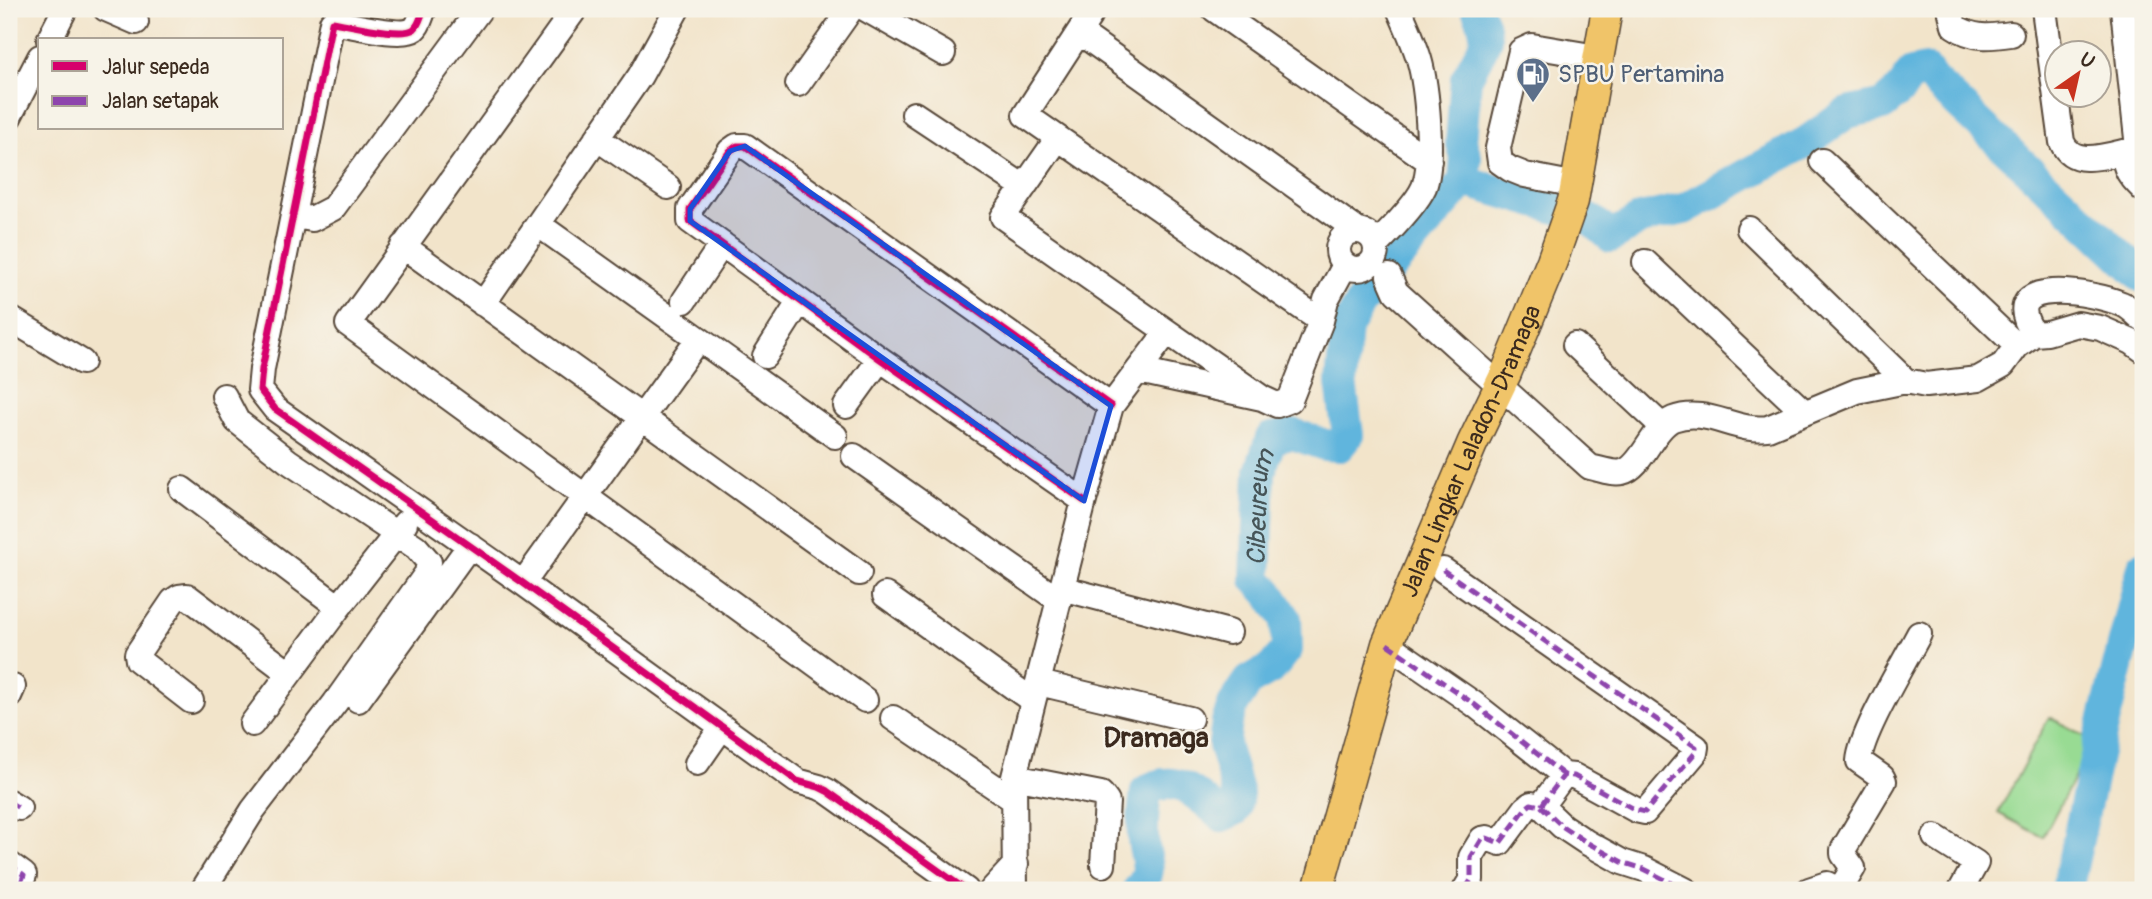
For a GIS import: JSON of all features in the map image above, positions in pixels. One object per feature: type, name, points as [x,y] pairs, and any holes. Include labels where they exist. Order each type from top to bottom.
[{"type":"main road","name":"Jalan Lingkar Laladon-Dramaga","points":[[1318,890],[1387,644],[1472,443],[1503,379],[1563,230],[1575,193],[1607,9]]},
{"type":"street","points":[[50,38],[65,9]]},
{"type":"street","points":[[106,9],[136,22]]},
{"type":"street","points":[[424,9],[416,27],[411,31],[390,31],[332,22],[260,390],[275,409],[470,545],[797,781],[827,791],[966,890]]},
{"type":"street","points":[[293,216],[312,219],[333,208],[480,9]]},
{"type":"street","points":[[575,9],[348,324],[865,700]]},
{"type":"street","points":[[483,304],[598,139],[659,46],[677,9]]},
{"type":"street","points":[[798,84],[851,9]]},
{"type":"street","points":[[866,9],[943,53]]},
{"type":"street","points":[[1094,9],[1025,115],[1321,321]]},
{"type":"street","points":[[1214,9],[1429,161]]},
{"type":"street","points":[[1950,9],[1954,26],[1964,33],[1982,38],[2011,34]]},
{"type":"street","points":[[2044,9],[2062,142],[2066,151],[2076,158],[2135,149]]},
{"type":"street","points":[[2123,9],[2135,149],[2123,163],[2130,176],[2143,189]]},
{"type":"street","points":[[1371,248],[1343,236],[1337,251],[1345,265],[1357,270],[1371,248],[1424,187],[1429,161],[1429,137],[1419,60],[1397,13]]},
{"type":"street","points":[[1079,32],[1371,248],[1590,467],[1619,473],[1632,467],[1662,426],[1681,417],[1695,415],[1758,429],[1768,428],[1857,391],[1906,382],[1926,384],[1978,379],[2003,365],[2026,340],[2062,327],[2078,324],[2100,328],[2132,342],[2143,350]]},
{"type":"street","points":[[1575,193],[1510,169],[1500,162],[1498,148],[1521,51],[1532,46],[1597,57]]},
{"type":"street","points":[[9,117],[38,61]]},
{"type":"street","points":[[914,114],[1024,187]]},
{"type":"street","points":[[1058,138],[1003,217],[1262,398],[1277,405],[1290,400],[1321,321],[1326,300],[1345,265]]},
{"type":"street","points":[[598,139],[668,187]]},
{"type":"street","points":[[1084,501],[880,359],[690,221],[690,209],[730,151],[737,146],[745,146],[1111,406]]},
{"type":"street","points":[[1822,162],[2026,340]]},
{"type":"street","points":[[539,225],[835,436]]},
{"type":"street","points":[[1749,229],[1906,382]]},
{"type":"street","points":[[684,301],[722,244]]},
{"type":"street","points":[[403,246],[859,573]]},
{"type":"street","points":[[1645,262],[1804,412]]},
{"type":"street","points":[[2026,340],[2025,305],[2035,294],[2050,290],[2098,295],[2125,305],[2143,320]]},
{"type":"street","points":[[2062,327],[2070,318],[2070,305],[2065,293]]},
{"type":"street","points":[[765,356],[800,301]]},
{"type":"street","points":[[9,318],[82,362]]},
{"type":"street","points":[[1016,890],[1014,788],[1059,593],[1111,406],[1167,332]]},
{"type":"street","points":[[523,583],[698,339]]},
{"type":"street","points":[[1575,345],[1662,426]]},
{"type":"street","points":[[846,406],[880,359]]},
{"type":"street","points":[[1139,371],[1262,398]]},
{"type":"street","points":[[203,890],[253,810],[335,703],[427,573],[429,562],[425,555],[288,461],[237,421],[224,396]]},
{"type":"street","points":[[854,456],[1059,593],[1229,632]]},
{"type":"street","points":[[182,489],[339,607]]},
{"type":"street","points":[[252,724],[416,508]]},
{"type":"street","points":[[358,700],[470,545]]},
{"type":"street","points":[[1387,644],[1474,704],[1564,775],[1574,776],[1636,810],[1644,812],[1695,753],[1696,747],[1443,570]]},
{"type":"street","points":[[885,595],[1036,692],[1190,719]]},
{"type":"street","points":[[191,701],[138,660],[137,654],[173,601],[179,597],[187,596],[289,673]]},
{"type":"street","points":[[1809,890],[1827,884],[1839,890],[1853,868],[1843,850],[1884,781],[1859,761],[1861,750],[1868,731],[1919,634]]},
{"type":"street","points":[[893,718],[1014,788],[1101,794],[1107,802],[1103,865]]},
{"type":"street","points":[[696,764],[722,727]]},
{"type":"street","points":[[1541,806],[1564,775]]},
{"type":"street","points":[[1465,890],[1471,880],[1471,857],[1482,839],[1487,838],[1500,844],[1528,806],[1541,806],[1562,826],[1587,842],[1622,862],[1644,869],[1685,890]]},
{"type":"street","points":[[1935,837],[1976,863],[1961,890]]},
{"type":"street","points":[[9,864],[24,875],[18,890]]},
{"type":"street","points":[[992,890],[1016,864]]},
{"type":"highlighted area","points":[[745,146],[1111,406],[1084,501],[690,221],[690,209],[730,151]]},
{"type":"green space","points":[[2049,717],[2094,741],[2043,837],[1998,813]]},
{"type":"waterway","name":"Cibeureum","points":[[1138,890],[1148,870],[1143,831],[1146,791],[1157,786],[1178,785],[1196,794],[1222,816],[1235,810],[1238,794],[1224,745],[1227,722],[1234,703],[1249,681],[1272,668],[1287,649],[1286,619],[1256,579],[1260,472],[1271,438],[1293,434],[1325,445],[1339,446],[1348,435],[1341,383],[1346,328],[1361,302],[1464,181],[1466,157],[1461,142],[1466,79],[1486,38],[1477,9]]},
{"type":"waterway","points":[[1464,181],[1580,215],[1593,221],[1611,237],[1640,219],[1684,209],[1806,142],[1847,113],[1883,105],[1902,88],[1912,73],[1926,70],[1933,80],[2143,277]]},
{"type":"waterway","points":[[2067,890],[2100,738],[2143,567]]},
{"type":"marked path","points":[[1443,570],[1696,747],[1695,753],[1645,812],[1636,810],[1574,776],[1564,775],[1541,806],[1531,804],[1526,808],[1500,843],[1482,839],[1471,857],[1471,880],[1465,890]]},
{"type":"marked path","points":[[1387,644],[1474,704],[1564,775]]},
{"type":"marked path","points":[[9,696],[13,687]]},
{"type":"marked path","points":[[9,802],[19,808]]},
{"type":"marked path","points":[[1541,806],[1562,826],[1586,842],[1622,862],[1644,869],[1685,890]]},
{"type":"marked path","points":[[9,864],[24,875],[18,890]]},
{"type":"cycle path","points":[[424,9],[416,27],[408,31],[387,31],[332,22],[260,390],[275,409],[523,583],[797,781],[827,791],[966,890]]},
{"type":"cycle path","points":[[1084,501],[880,359],[690,221],[690,209],[730,151],[737,146],[745,146],[1111,406]]},
{"type":"place","name":"SPBU Pertamina","points":[[1533,104]]},
{"type":"district","name":"Dramaga","points":[[1156,738]]}]
